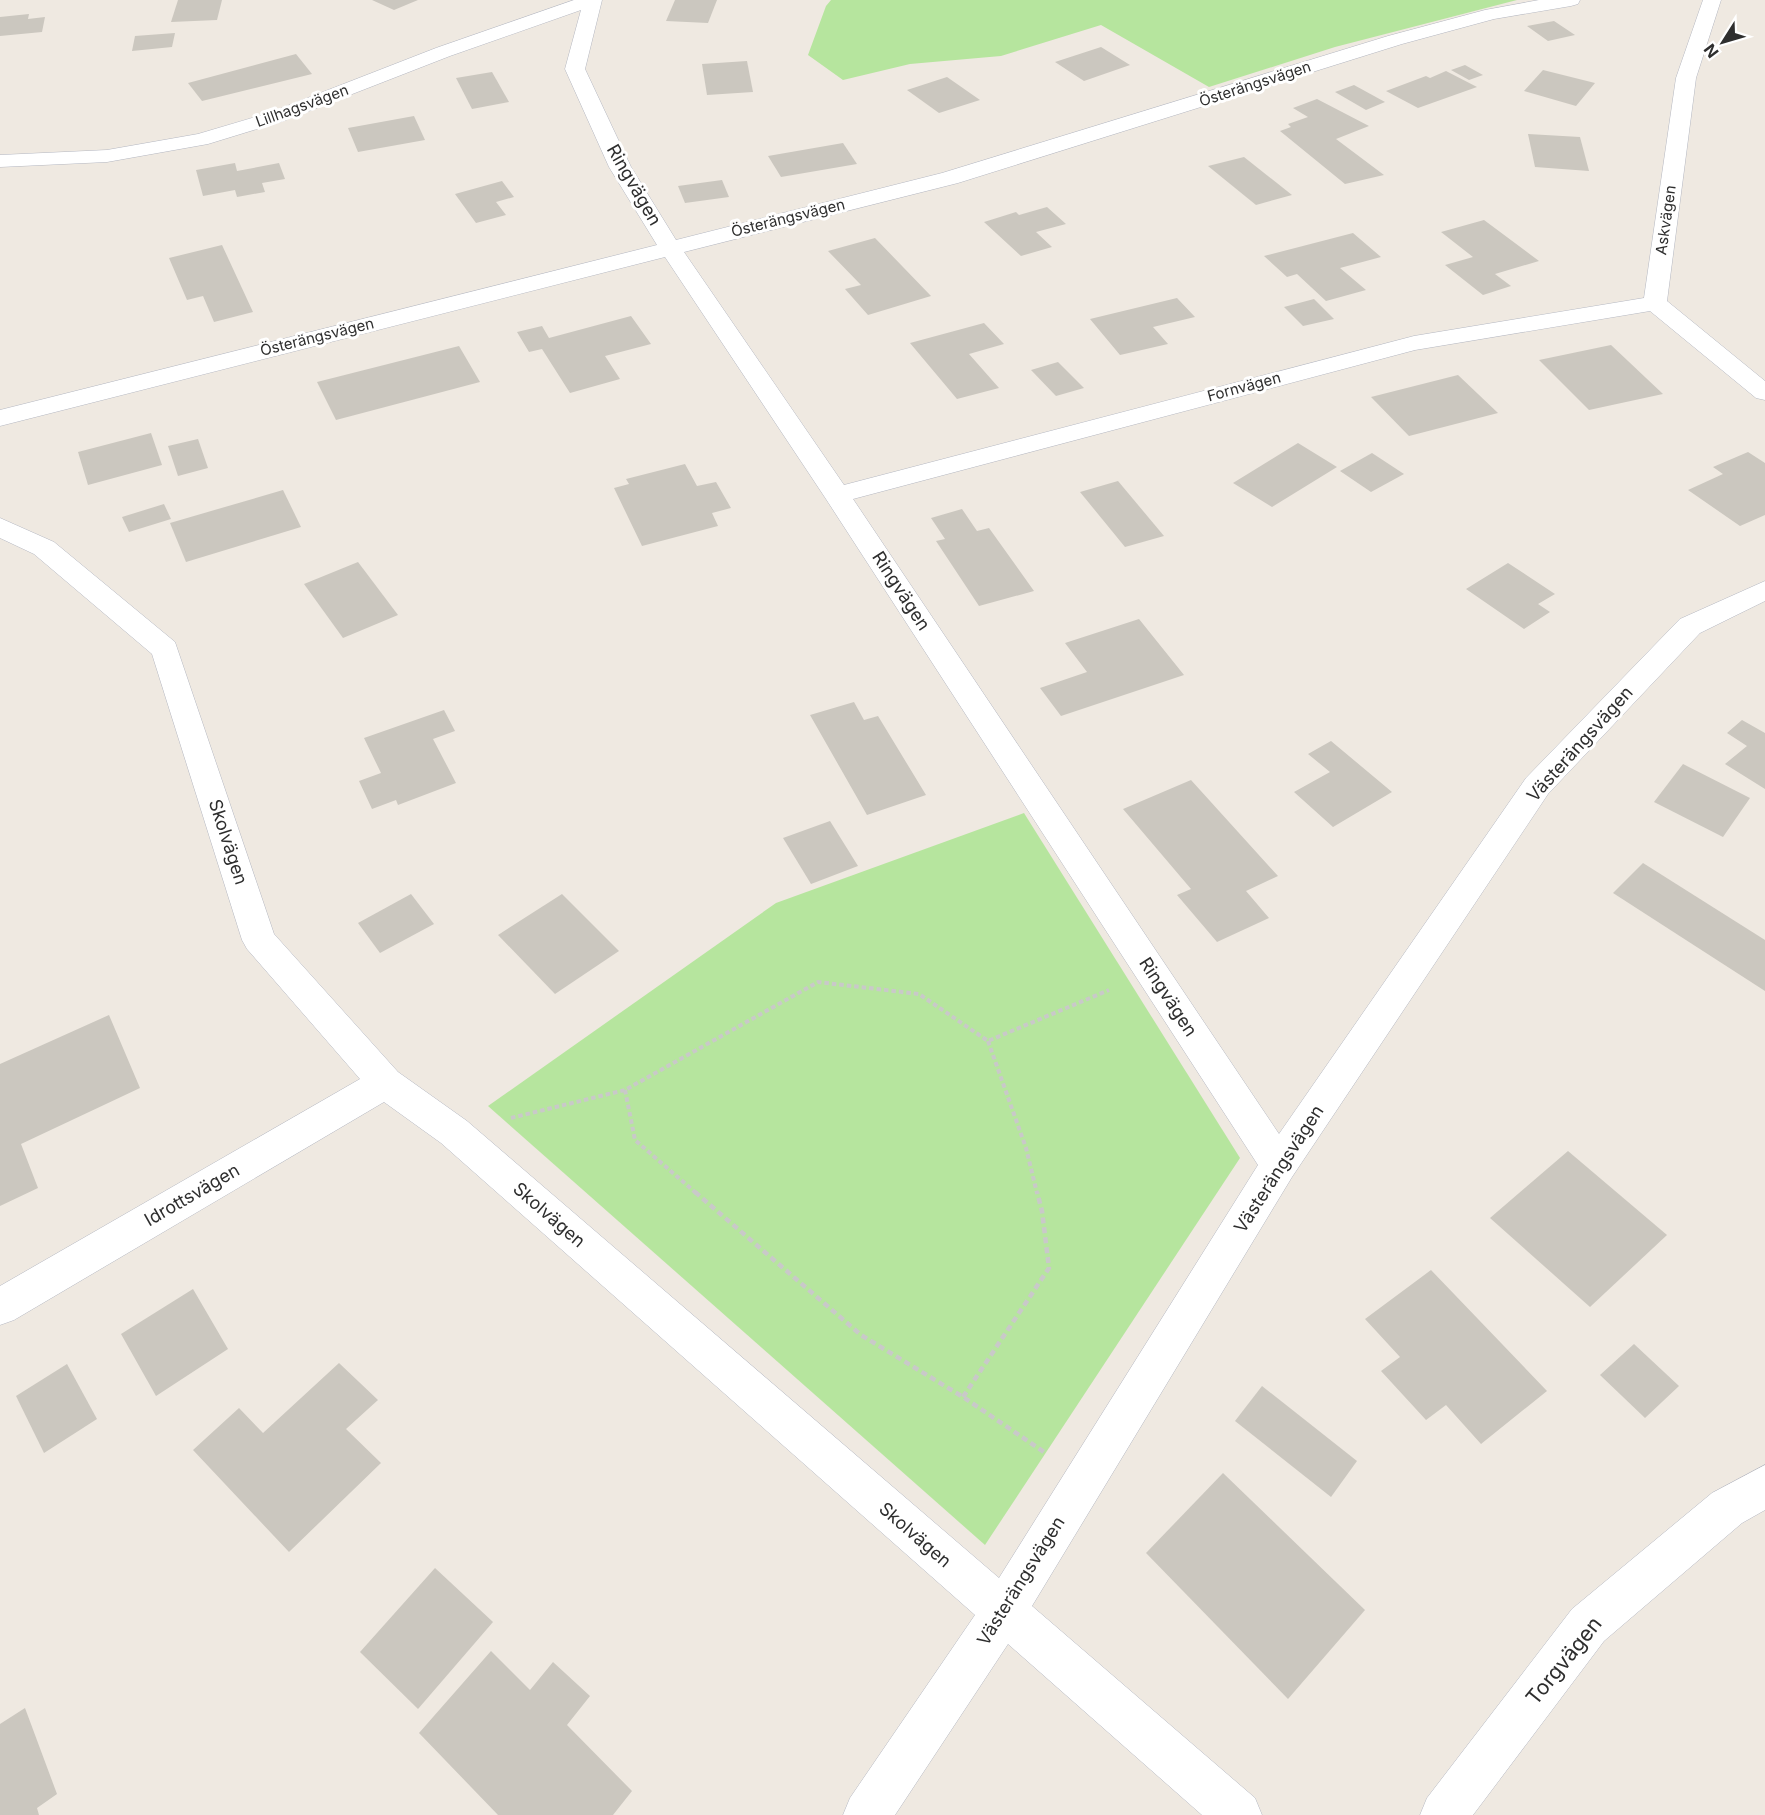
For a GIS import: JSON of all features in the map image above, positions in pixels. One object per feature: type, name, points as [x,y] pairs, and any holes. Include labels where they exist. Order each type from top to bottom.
[{"type":"street","name":"Lillhagsvägen","points":[[0,161],[107,156],[201,140],[276,117],[443,52],[592,0]]},
{"type":"street","name":"Ringvägen","points":[[592,0],[575,69],[620,167],[670,248],[837,495],[1279,1165]]},
{"type":"street","name":"Österängsvägen","points":[[0,418],[950,178],[1395,40],[1492,14],[1571,0]]},
{"type":"street","name":"Askvägen","points":[[1655,303],[1686,78],[1712,0]]},
{"type":"street","points":[[1655,303],[1765,393]]},
{"type":"street","name":"Fornvägen","points":[[837,495],[1414,343],[1655,303]]},
{"type":"street","name":"Skolvägen","points":[[0,526],[44,548],[165,649],[260,940],[385,1083],[454,1132],[1238,1815]]},
{"type":"street","name":"Västerängsvägen","points":[[867,1815],[1003,1612],[1279,1165],[1537,786],[1690,626],[1765,590]]},
{"type":"street","name":"Idrottsvägen","points":[[0,1307],[385,1083]]},
{"type":"street","name":"Torgvägen","points":[[1444,1815],[1588,1625],[1727,1508],[1765,1486]]},
{"type":"path","points":[[988,1041],[1151,972]]},
{"type":"path","points":[[454,1132],[625,1090],[818,982],[919,994],[988,1041],[1026,1148],[1042,1211],[1049,1268],[963,1397]]},
{"type":"path","points":[[625,1090],[635,1140],[861,1335],[963,1397],[1085,1480]]},
{"type":"green space","points":[[831,0],[1517,0],[1335,47],[1209,87],[1101,25],[1001,56],[910,64],[843,80],[808,55],[826,6]]},
{"type":"green space","points":[[1024,813],[1240,1158],[985,1545],[488,1106],[776,903]]},
{"type":"building","points":[[178,0],[222,0],[217,20],[171,22]]},
{"type":"building","points":[[372,0],[418,0],[394,10]]},
{"type":"building","points":[[675,0],[717,0],[708,23],[666,21]]},
{"type":"building","points":[[29,14],[28,19],[45,17],[42,32],[0,36],[0,17]]},
{"type":"building","points":[[1554,21],[1575,35],[1548,41],[1527,26]]},
{"type":"building","points":[[175,33],[172,47],[132,51],[135,36]]},
{"type":"building","points":[[1101,47],[1130,65],[1084,81],[1055,62]]},
{"type":"building","points":[[296,54],[312,74],[202,101],[188,83]]},
{"type":"building","points":[[747,61],[753,92],[707,95],[702,64]]},
{"type":"building","points":[[1465,65],[1483,75],[1469,80],[1451,70]]},
{"type":"building","points":[[1543,70],[1595,83],[1576,106],[1524,91]]},
{"type":"building","points":[[1446,71],[1477,87],[1418,108],[1386,91],[1426,76],[1430,78]]},
{"type":"building","points":[[492,72],[509,102],[472,109],[456,78]]},
{"type":"building","points":[[947,77],[980,100],[939,113],[907,90]]},
{"type":"building","points":[[1354,85],[1385,102],[1366,110],[1335,92]]},
{"type":"building","points":[[1317,99],[1369,126],[1336,139],[1384,175],[1345,184],[1280,131],[1291,127],[1288,124],[1308,117],[1293,108]]},
{"type":"building","points":[[414,116],[425,140],[358,152],[348,128]]},
{"type":"building","points":[[1528,134],[1580,137],[1589,171],[1535,167]]},
{"type":"building","points":[[843,143],[857,164],[781,177],[768,156]]},
{"type":"building","points":[[1244,157],[1292,195],[1256,205],[1208,166]]},
{"type":"building","points":[[235,163],[237,171],[279,163],[285,179],[262,183],[265,192],[237,197],[235,190],[203,196],[196,170]]},
{"type":"building","points":[[722,180],[729,197],[685,203],[678,186]]},
{"type":"building","points":[[502,181],[514,197],[496,202],[506,215],[476,223],[455,194]]},
{"type":"building","points":[[1047,207],[1066,224],[1036,232],[1052,247],[1021,256],[984,222],[1016,212],[1019,215]]},
{"type":"building","points":[[1484,220],[1539,261],[1495,274],[1511,286],[1483,295],[1445,265],[1473,257],[1441,232]]},
{"type":"building","points":[[1353,233],[1381,257],[1340,268],[1366,290],[1326,301],[1297,274],[1287,277],[1264,256]]},
{"type":"building","points":[[875,238],[931,296],[868,315],[845,289],[861,285],[828,251]]},
{"type":"building","points":[[222,245],[253,312],[214,322],[203,296],[187,300],[169,258]]},
{"type":"building","points":[[1177,298],[1195,317],[1153,327],[1168,344],[1120,355],[1090,319]]},
{"type":"building","points":[[1314,299],[1334,319],[1303,326],[1284,307]]},
{"type":"building","points":[[631,316],[651,344],[605,356],[620,379],[570,393],[542,349],[529,352],[517,332],[542,326],[549,338]]},
{"type":"building","points":[[984,323],[1004,344],[969,354],[999,388],[957,399],[910,343]]},
{"type":"building","points":[[1611,345],[1663,394],[1589,410],[1539,360]]},
{"type":"building","points":[[459,346],[480,382],[336,420],[317,382]]},
{"type":"building","points":[[1058,362],[1084,388],[1056,396],[1031,370]]},
{"type":"building","points":[[1458,375],[1498,413],[1409,436],[1371,397]]},
{"type":"building","points":[[151,433],[162,465],[88,485],[78,452]]},
{"type":"building","points":[[198,439],[208,468],[178,476],[168,446]]},
{"type":"building","points":[[1298,443],[1337,467],[1272,507],[1233,483]]},
{"type":"building","points":[[1748,452],[1765,463],[1765,515],[1740,526],[1688,490],[1723,474],[1713,467]]},
{"type":"building","points":[[1372,453],[1404,474],[1371,492],[1340,471]]},
{"type":"building","points":[[685,464],[697,486],[716,482],[731,508],[712,513],[718,526],[642,546],[614,488],[629,484],[626,479]]},
{"type":"building","points":[[1118,481],[1164,536],[1125,547],[1080,492]]},
{"type":"building","points":[[283,490],[301,527],[186,562],[170,523]]},
{"type":"building","points":[[164,504],[171,519],[129,532],[122,517]]},
{"type":"building","points":[[962,509],[977,531],[989,528],[1034,591],[979,606],[936,541],[945,539],[931,518]]},
{"type":"building","points":[[358,562],[398,615],[343,638],[304,584]]},
{"type":"building","points":[[1508,563],[1555,594],[1538,604],[1550,612],[1524,629],[1466,589]]},
{"type":"building","points":[[1139,619],[1184,675],[1061,716],[1040,688],[1087,672],[1065,643]]},
{"type":"building","points":[[854,702],[864,720],[878,716],[926,795],[867,815],[810,715]]},
{"type":"building","points":[[444,710],[455,731],[433,739],[456,783],[398,805],[396,800],[372,809],[359,781],[381,773],[364,738]]},
{"type":"building","points":[[1742,720],[1765,733],[1765,789],[1725,764],[1747,746],[1727,733]]},
{"type":"building","points":[[1331,741],[1392,792],[1333,827],[1294,792],[1330,772],[1308,754]]},
{"type":"building","points":[[1683,764],[1750,798],[1723,837],[1654,802]]},
{"type":"building","points":[[1191,780],[1278,876],[1246,891],[1269,918],[1217,942],[1177,895],[1191,889],[1123,809]]},
{"type":"building","points":[[830,821],[858,866],[811,884],[783,838]]},
{"type":"building","points":[[1643,863],[1765,940],[1765,991],[1613,893]]},
{"type":"building","points":[[411,894],[434,924],[380,953],[358,923]]},
{"type":"building","points":[[562,894],[619,951],[555,994],[498,935]]},
{"type":"building","points":[[109,1015],[140,1088],[21,1144],[38,1188],[0,1206],[0,1064]]},
{"type":"building","points":[[1568,1151],[1667,1235],[1590,1307],[1490,1218]]},
{"type":"building","points":[[1431,1270],[1547,1391],[1481,1444],[1446,1405],[1426,1420],[1381,1371],[1400,1357],[1365,1319]]},
{"type":"building","points":[[193,1289],[228,1349],[156,1396],[121,1334]]},
{"type":"building","points":[[1634,1344],[1679,1386],[1645,1418],[1600,1375]]},
{"type":"building","points":[[339,1363],[378,1400],[346,1429],[381,1463],[289,1552],[193,1450],[239,1408],[263,1433]]},
{"type":"building","points":[[67,1364],[97,1419],[44,1453],[16,1396]]},
{"type":"building","points":[[1262,1386],[1357,1461],[1331,1497],[1235,1421]]},
{"type":"building","points":[[1223,1473],[1365,1610],[1288,1699],[1146,1553]]},
{"type":"building","points":[[435,1568],[493,1622],[418,1709],[360,1652]]},
{"type":"building","points":[[491,1651],[530,1690],[553,1662],[590,1696],[567,1725],[632,1791],[613,1815],[498,1815],[419,1733]]},
{"type":"building","points":[[25,1708],[57,1794],[37,1808],[39,1815],[0,1815],[0,1724]]}]
